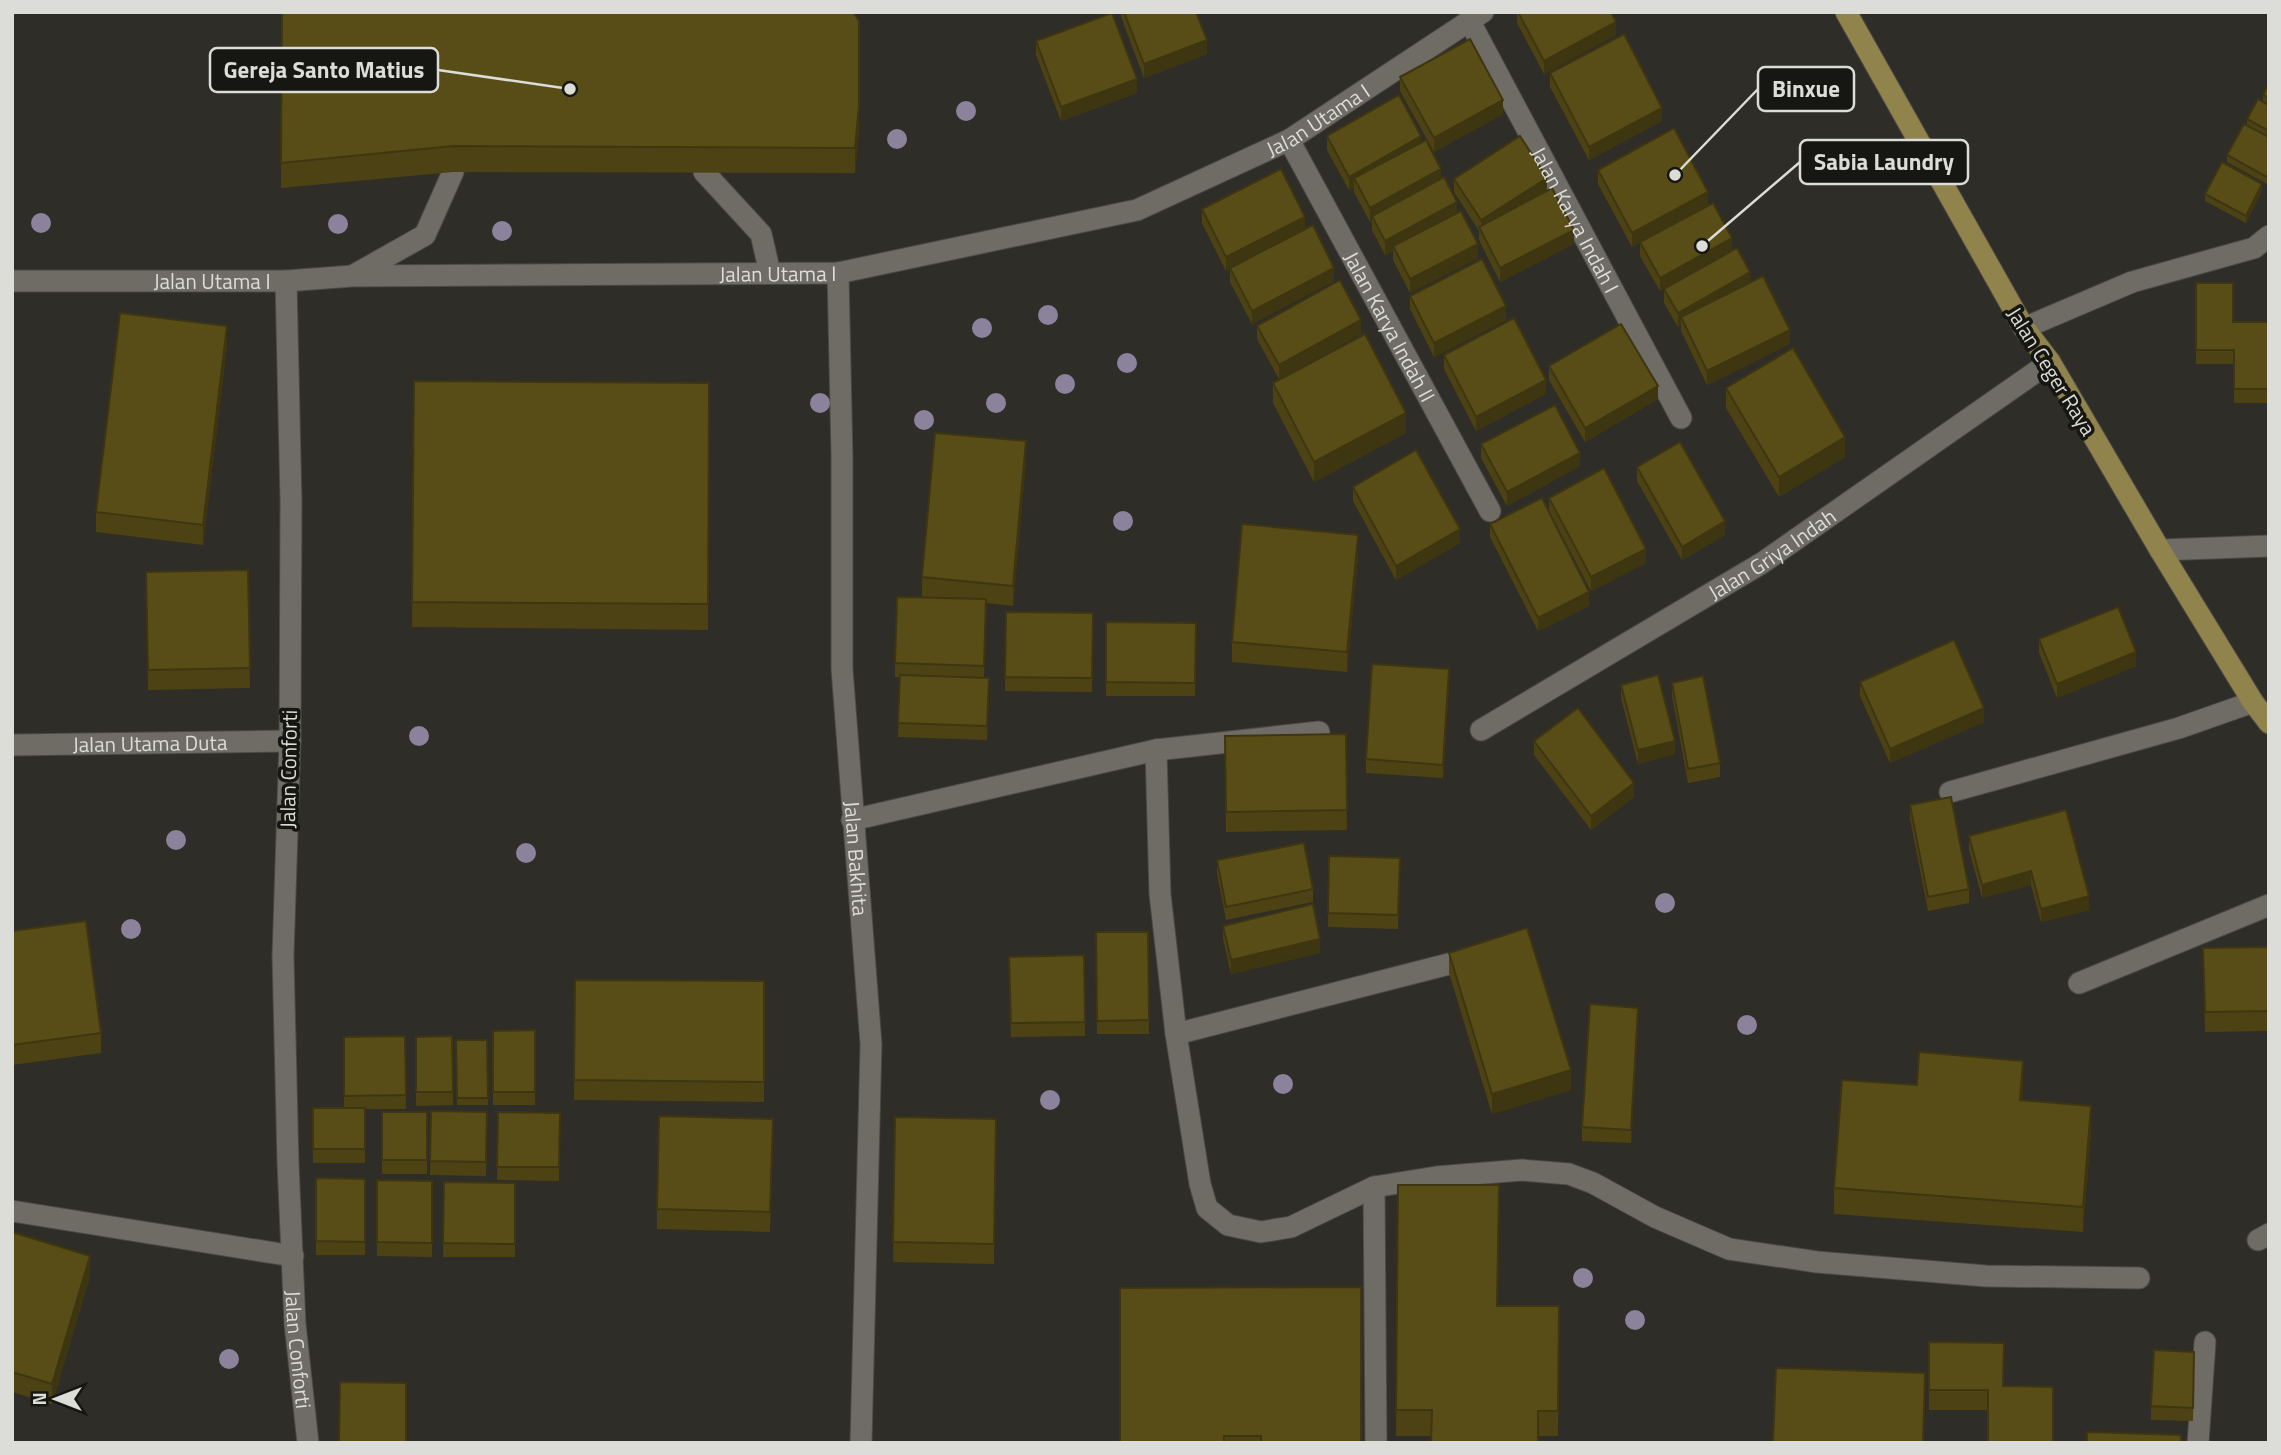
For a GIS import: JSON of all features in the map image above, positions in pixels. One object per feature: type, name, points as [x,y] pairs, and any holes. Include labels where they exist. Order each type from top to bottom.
[{"type":"main road","name":"Jalan Ceger Raya","points":[[1846,12],[2024,328],[2050,362],[2160,550],[2253,702],[2269,723]]},
{"type":"street","name":"Jalan Utama I","points":[[12,281],[286,281],[352,276],[838,273],[1137,209],[1289,140],[1476,17]]},
{"type":"street","name":"Jalan Karya Indah I","points":[[1476,17],[1681,418]]},
{"type":"street","name":"Jalan Karya Indah II","points":[[1289,140],[1490,511]]},
{"type":"street","points":[[352,276],[425,235],[453,172]]},
{"type":"street","points":[[704,172],[761,234],[770,273]]},
{"type":"street","points":[[2024,328],[2132,282],[2255,248],[2269,236]]},
{"type":"street","name":"Jalan Bakhita","points":[[838,273],[842,457],[842,669],[871,1044],[861,1443]]},
{"type":"street","name":"Jalan Conforti","points":[[286,281],[291,501],[290,741],[284,956],[288,1163],[295,1324],[307,1443]]},
{"type":"street","name":"Jalan Griya Indah","points":[[1482,730],[1762,563],[2050,362]]},
{"type":"street","points":[[2160,550],[2269,546]]},
{"type":"street","points":[[1950,792],[2179,728],[2253,702]]},
{"type":"street","points":[[852,820],[1156,750],[1319,733]]},
{"type":"street","name":"Jalan Utama Duta","points":[[12,745],[290,741]]},
{"type":"street","points":[[1156,750],[1160,894],[1176,1034],[1200,1184],[1207,1208],[1228,1225],[1261,1231],[1291,1227],[1374,1187],[1436,1177],[1522,1170],[1569,1174],[1593,1183],[1656,1217],[1729,1249],[1817,1262],[1986,1276],[2139,1278]]},
{"type":"street","points":[[2079,983],[2269,905]]},
{"type":"street","points":[[1176,1034],[1490,954]]},
{"type":"street","points":[[1374,1187],[1376,1443]]},
{"type":"street","points":[[12,1211],[293,1256]]},
{"type":"street","points":[[2198,1443],[2205,1342]]},
{"type":"building","points":[[282,12],[853,12],[859,21],[859,105],[855,148],[453,146],[281,163]]},
{"type":"building","points":[[1124,12],[1196,12],[1207,40],[1144,64]]},
{"type":"building","points":[[1518,12],[1611,12],[1616,22],[1544,61]]},
{"type":"building","points":[[1112,13],[1137,79],[1061,107],[1036,41]]},
{"type":"building","points":[[1624,34],[1662,108],[1589,147],[1550,73]]},
{"type":"building","points":[[1470,39],[1503,100],[1434,138],[1400,77]]},
{"type":"building","points":[[2269,83],[2269,98],[2263,95]]},
{"type":"building","points":[[1399,95],[1421,136],[1349,177],[1327,136]]},
{"type":"building","points":[[2258,99],[2269,105],[2269,131],[2247,119]]},
{"type":"building","points":[[2244,124],[2269,137],[2267,177],[2227,155]]},
{"type":"building","points":[[1674,128],[1708,192],[1632,233],[1598,170]]},
{"type":"building","points":[[1520,136],[1547,178],[1481,220],[1454,179]]},
{"type":"building","points":[[1426,140],[1441,169],[1370,208],[1354,178]]},
{"type":"building","points":[[2222,162],[2262,184],[2246,216],[2205,194]]},
{"type":"building","points":[[1281,169],[1305,217],[1226,257],[1202,209]]},
{"type":"building","points":[[1444,177],[1457,202],[1385,241],[1372,216]]},
{"type":"building","points":[[1552,188],[1574,230],[1500,268],[1479,227]]},
{"type":"building","points":[[1713,203],[1732,238],[1660,278],[1640,242]]},
{"type":"building","points":[[1461,211],[1478,244],[1410,279],[1393,246]]},
{"type":"building","points":[[1313,225],[1334,268],[1252,311],[1230,268]]},
{"type":"building","points":[[1737,248],[1750,272],[1678,313],[1664,289]]},
{"type":"building","points":[[1482,259],[1506,306],[1434,343],[1410,296]]},
{"type":"building","points":[[1763,276],[1790,330],[1707,371],[1681,317]]},
{"type":"building","points":[[1340,280],[1361,320],[1279,365],[1257,326]]},
{"type":"building","points":[[2196,283],[2233,283],[2233,322],[2269,322],[2269,389],[2234,389],[2234,350],[2196,350]]},
{"type":"building","points":[[120,313],[227,326],[203,525],[96,512]]},
{"type":"building","points":[[1514,318],[1546,380],[1476,417],[1444,355]]},
{"type":"building","points":[[1621,324],[1658,386],[1585,428],[1549,366]]},
{"type":"building","points":[[1365,334],[1406,413],[1314,462],[1273,383]]},
{"type":"building","points":[[1793,348],[1845,437],[1779,477],[1726,388]]},
{"type":"building","points":[[414,381],[709,383],[708,604],[412,602]]},
{"type":"building","points":[[1555,405],[1580,453],[1507,492],[1481,444]]},
{"type":"building","points":[[935,433],[1026,441],[1013,586],[922,577]]},
{"type":"building","points":[[1680,442],[1725,521],[1682,547],[1637,467]]},
{"type":"building","points":[[1416,450],[1460,529],[1396,566],[1353,487]]},
{"type":"building","points":[[1604,468],[1646,549],[1591,577],[1549,498]]},
{"type":"building","points":[[1542,498],[1589,592],[1538,618],[1490,524]]},
{"type":"building","points":[[1242,524],[1358,535],[1347,652],[1232,642]]},
{"type":"building","points":[[248,570],[250,668],[148,670],[146,572]]},
{"type":"building","points":[[897,597],[986,599],[984,666],[895,663]]},
{"type":"building","points":[[2118,607],[2136,652],[2057,684],[2039,639]]},
{"type":"building","points":[[1006,612],[1093,613],[1092,678],[1005,677]]},
{"type":"building","points":[[1106,622],[1196,623],[1195,683],[1106,682]]},
{"type":"building","points":[[1954,640],[1984,708],[1890,749],[1860,682]]},
{"type":"building","points":[[1372,664],[1449,669],[1443,765],[1366,759]]},
{"type":"building","points":[[900,675],[989,678],[987,726],[898,723]]},
{"type":"building","points":[[1658,675],[1675,741],[1638,750],[1621,685]]},
{"type":"building","points":[[1703,676],[1720,763],[1688,769],[1672,683]]},
{"type":"building","points":[[1578,708],[1634,783],[1591,816],[1534,741]]},
{"type":"building","points":[[1346,734],[1347,810],[1226,812],[1225,736]]},
{"type":"building","points":[[1951,797],[1969,889],[1928,897],[1910,805]]},
{"type":"building","points":[[2066,810],[2089,896],[2041,909],[2031,871],[1982,885],[1969,836]]},
{"type":"building","points":[[1304,843],[1313,889],[1226,907],[1217,860]]},
{"type":"building","points":[[1329,856],[1400,858],[1398,915],[1328,913]]},
{"type":"building","points":[[1313,904],[1320,939],[1231,960],[1223,926]]},
{"type":"building","points":[[86,921],[101,1033],[12,1045],[12,931]]},
{"type":"building","points":[[1527,928],[1571,1070],[1492,1094],[1449,953]]},
{"type":"building","points":[[1096,932],[1148,932],[1149,1020],[1097,1021]]},
{"type":"building","points":[[2269,947],[2269,1011],[2205,1012],[2203,948]]},
{"type":"building","points":[[1084,955],[1085,1022],[1011,1023],[1009,957]]},
{"type":"building","points":[[575,980],[764,981],[764,1082],[574,1080]]},
{"type":"building","points":[[1590,1004],[1638,1008],[1631,1130],[1582,1127]]},
{"type":"building","points":[[535,1030],[535,1092],[493,1092],[493,1031]]},
{"type":"building","points":[[405,1036],[406,1095],[344,1096],[344,1037]]},
{"type":"building","points":[[452,1036],[453,1092],[416,1092],[416,1037]]},
{"type":"building","points":[[456,1040],[487,1040],[488,1098],[457,1098]]},
{"type":"building","points":[[1919,1052],[2023,1061],[2020,1100],[2091,1106],[2083,1207],[1834,1188],[1842,1080],[1917,1085]]},
{"type":"building","points":[[313,1108],[365,1108],[365,1149],[313,1149]]},
{"type":"building","points":[[431,1111],[487,1112],[486,1162],[430,1161]]},
{"type":"building","points":[[382,1112],[427,1112],[427,1160],[382,1160]]},
{"type":"building","points":[[498,1112],[560,1113],[559,1167],[497,1167]]},
{"type":"building","points":[[659,1116],[773,1119],[770,1212],[657,1209]]},
{"type":"building","points":[[895,1117],[996,1119],[994,1244],[893,1242]]},
{"type":"building","points":[[316,1178],[365,1179],[365,1242],[316,1241]]},
{"type":"building","points":[[377,1180],[432,1181],[432,1243],[377,1242]]},
{"type":"building","points":[[444,1182],[515,1183],[515,1244],[443,1243]]},
{"type":"building","points":[[1398,1185],[1499,1185],[1497,1306],[1559,1306],[1558,1411],[1538,1411],[1538,1443],[1431,1443],[1432,1410],[1396,1410]]},
{"type":"building","points":[[12,1232],[90,1256],[52,1384],[12,1372]]},
{"type":"building","points":[[1361,1287],[1361,1443],[1261,1443],[1261,1436],[1224,1436],[1224,1443],[1120,1443],[1120,1288]]},
{"type":"building","points":[[1929,1342],[2004,1343],[2003,1386],[2053,1387],[2053,1443],[1988,1443],[1988,1390],[1929,1390]]},
{"type":"building","points":[[2154,1350],[2194,1352],[2193,1408],[2151,1406]]},
{"type":"building","points":[[1776,1368],[1925,1373],[1923,1443],[1773,1443]]},
{"type":"building","points":[[340,1382],[406,1383],[406,1443],[339,1443]]},
{"type":"building","points":[[2087,1432],[2181,1435],[2181,1443],[2087,1443]]},
{"type":"place","name":"Gereja Santo Matius","points":[[570,89]]},
{"type":"place","name":"Binxue","points":[[1675,175]]},
{"type":"place","name":"Sabia Laundry","points":[[1702,246]]}]
